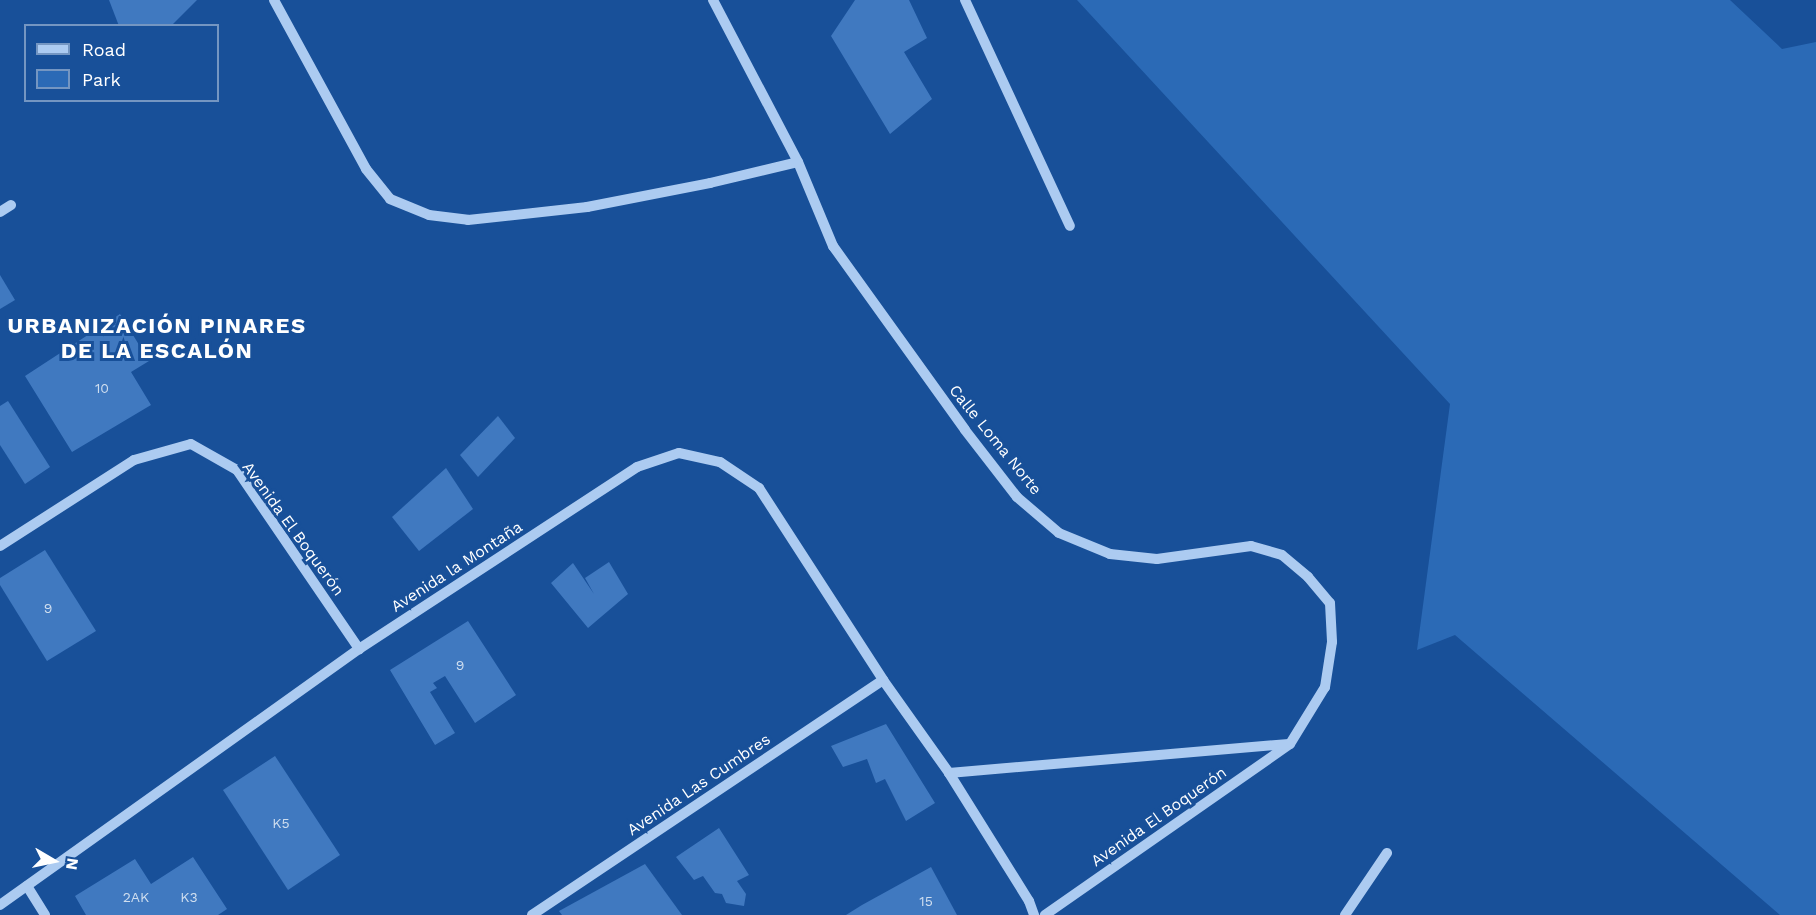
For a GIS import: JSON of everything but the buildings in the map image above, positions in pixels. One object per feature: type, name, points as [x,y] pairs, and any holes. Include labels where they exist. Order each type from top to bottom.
[{"type":"street","points":[[274,0],[366,168],[390,199],[429,215],[468,220],[587,207],[710,183],[798,162]]},
{"type":"street","name":"Calle Loma Norte","points":[[713,0],[798,162],[833,246],[965,430],[1011,489],[1059,533],[1110,554],[1157,559],[1251,546],[1282,555],[1308,577],[1330,603],[1332,642],[1325,687],[1290,744]]},
{"type":"street","points":[[964,0],[1070,226]]},
{"type":"street","points":[[0,212],[10,206]]},
{"type":"street","name":"Avenida El Boquerón","points":[[0,546],[134,460],[191,444],[237,470],[359,649]]},
{"type":"street","name":"Avenida la Montaña","points":[[0,905],[359,649],[637,467],[679,453],[720,462],[759,488],[883,680]]},
{"type":"street","points":[[883,680],[949,773],[1029,901],[1034,915]]},
{"type":"street","name":"Avenida Las Cumbres","points":[[532,915],[883,680]]},
{"type":"street","points":[[949,773],[1290,744]]},
{"type":"street","name":"Avenida El Boquerón","points":[[1045,915],[1290,744]]},
{"type":"street","points":[[1345,915],[1387,853]]},
{"type":"street","points":[[27,886],[45,915]]},
{"type":"green space","points":[[1077,0],[1730,0],[1782,49],[1816,42],[1816,915],[1780,915],[1455,635],[1417,650],[1450,404]]},
{"type":"district","name":"URBANIZACIÓN PINARES DE LA ESCALÓN","points":[[157,338]]}]
